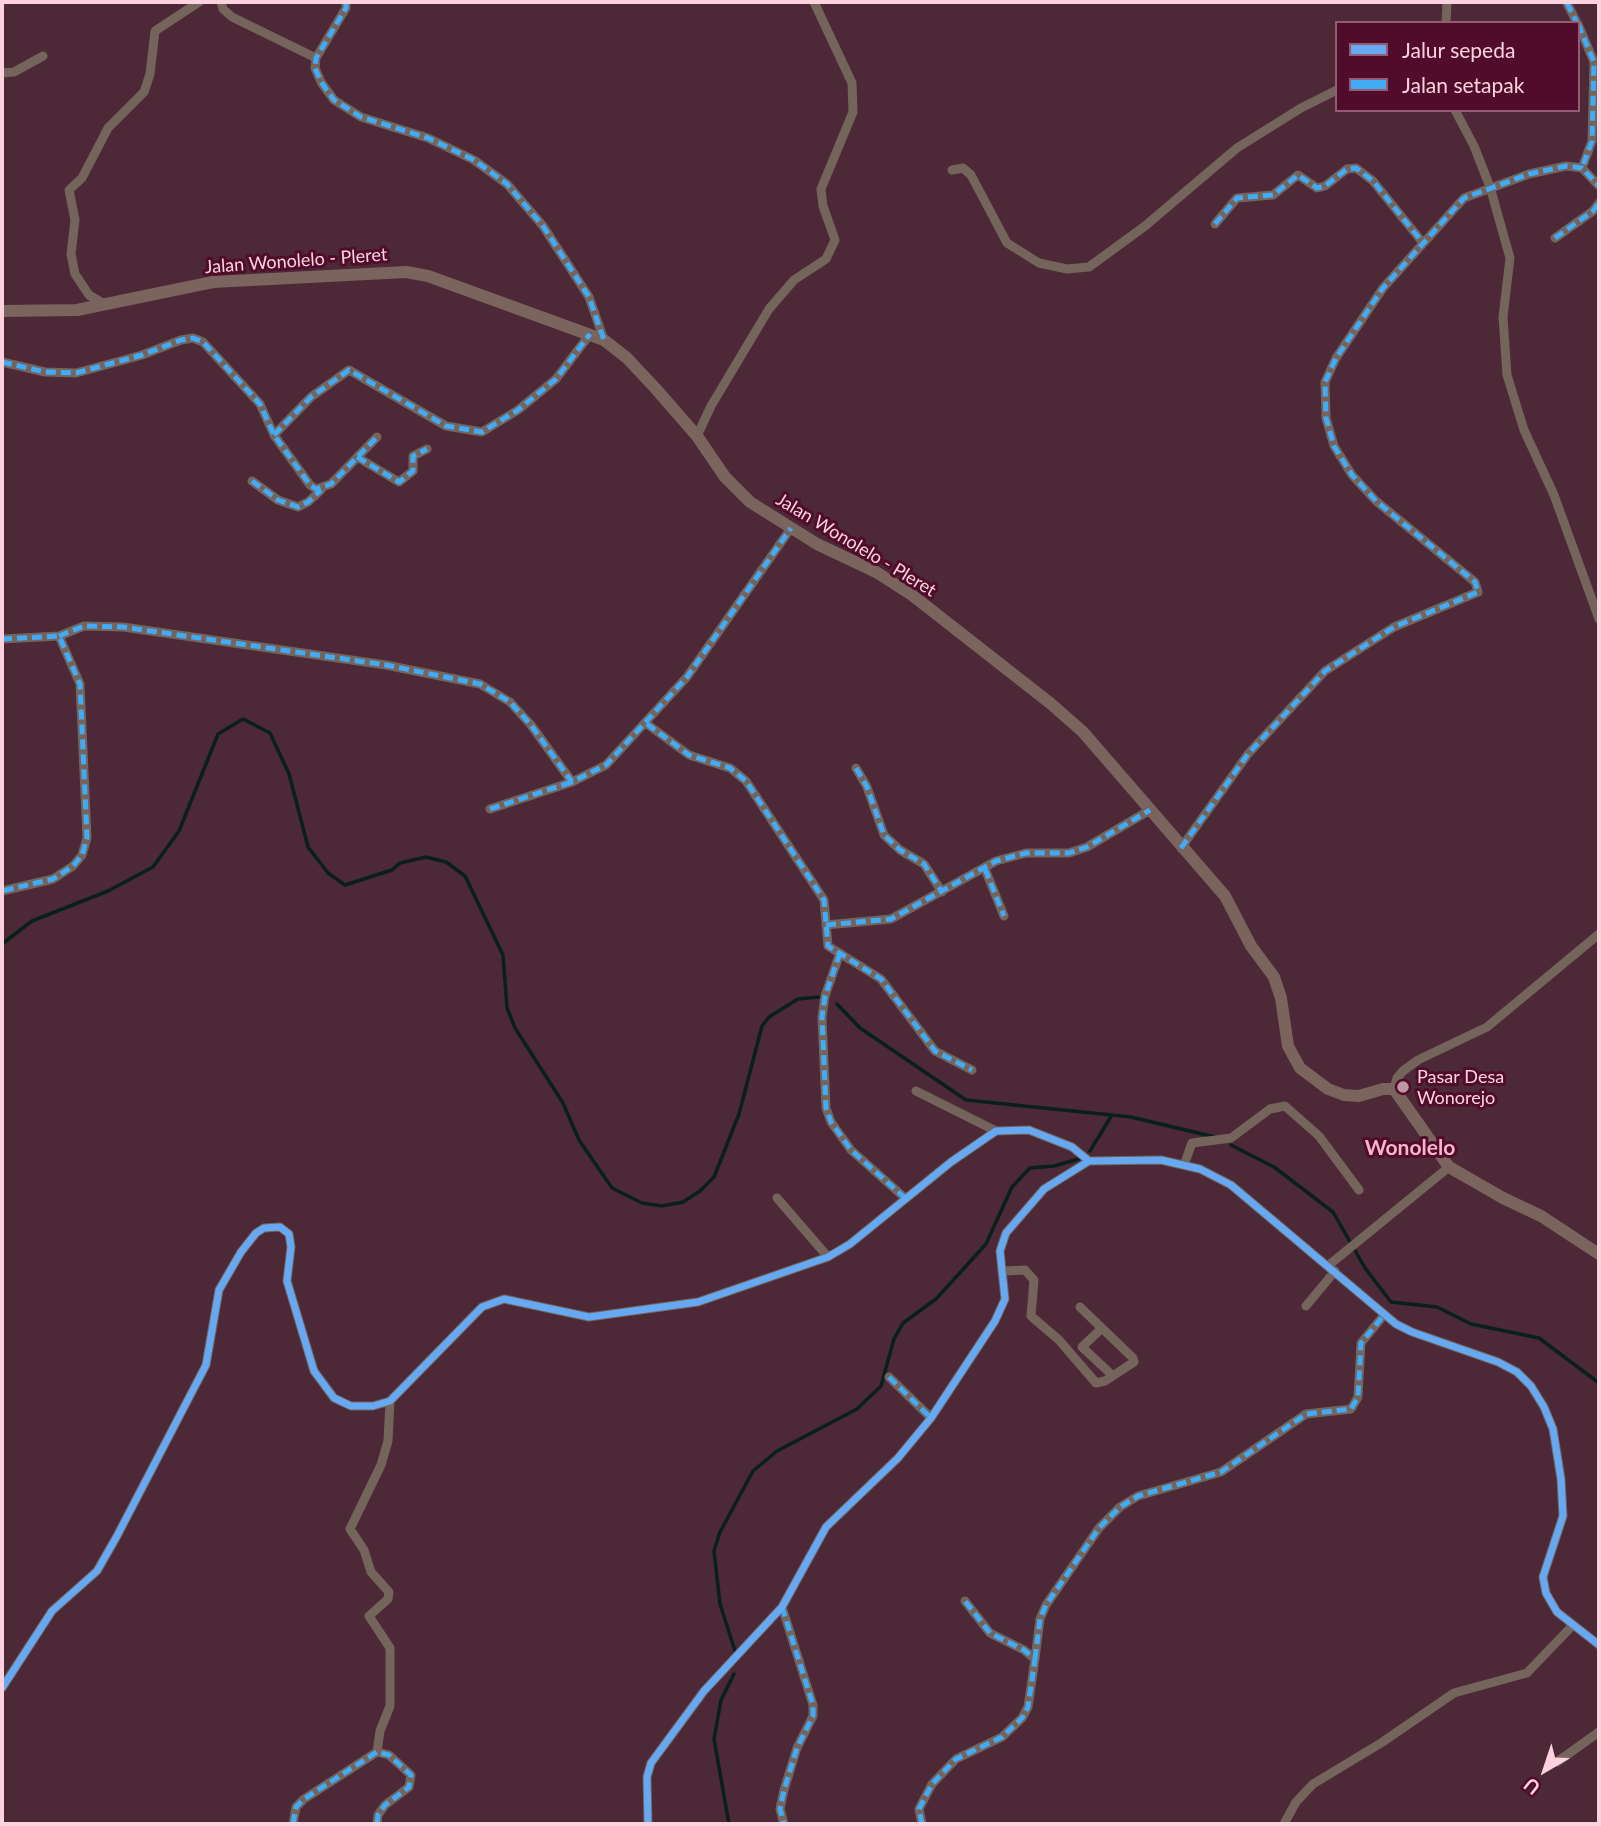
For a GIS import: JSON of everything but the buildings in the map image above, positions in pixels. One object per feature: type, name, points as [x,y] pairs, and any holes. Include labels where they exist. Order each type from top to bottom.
[{"type":"main road","name":"Jalan Wonolelo - Pleret","points":[[2,311],[77,310],[213,282],[406,272],[428,276],[604,340],[627,358],[697,436],[705,451],[750,502],[791,528],[912,595],[1041,695],[1083,732],[1225,896],[1251,946],[1274,977],[1281,998],[1288,1046],[1300,1068],[1328,1089],[1344,1095],[1359,1096],[1383,1088],[1394,1089]]},
{"type":"main road","points":[[1394,1089],[1449,1167],[1483,1188],[1541,1216],[1599,1254]]},
{"type":"street","points":[[106,304],[89,295],[80,286],[75,274],[71,254],[75,220],[69,190],[82,178],[108,128],[144,92],[150,74],[155,30],[199,2]]},
{"type":"street","points":[[221,2],[223,9],[232,17],[316,58]]},
{"type":"street","points":[[346,2],[346,8],[316,58],[315,68],[321,82],[343,108],[361,117],[428,138],[474,160],[507,184],[543,226],[589,297],[604,340]]},
{"type":"street","points":[[697,436],[711,406],[769,309],[794,280],[826,258],[835,240],[823,206],[821,189],[853,112],[852,83],[814,2]]},
{"type":"street","points":[[1446,21],[1447,2]]},
{"type":"street","points":[[1567,3],[1576,21]]},
{"type":"street","points":[[1580,29],[1594,62],[1591,150],[1582,168]]},
{"type":"street","points":[[2,73],[14,72],[43,56]]},
{"type":"street","points":[[953,170],[963,168],[971,175],[1007,243],[1038,263],[1067,269],[1089,267],[1145,226],[1237,148],[1301,108],[1335,91]]},
{"type":"street","points":[[1456,112],[1490,187],[1510,258],[1503,317],[1507,375],[1524,430],[1554,495],[1599,619]]},
{"type":"street","points":[[1181,848],[1248,754],[1325,671],[1394,627],[1478,592],[1475,582],[1376,501],[1352,475],[1334,446],[1326,418],[1325,382],[1336,358],[1369,306],[1464,198],[1490,187],[1566,166],[1582,168],[1599,186]]},
{"type":"street","points":[[1215,224],[1237,198],[1273,195],[1298,175],[1317,188],[1325,186],[1347,169],[1356,168],[1373,181],[1423,243]]},
{"type":"street","points":[[1555,238],[1585,218],[1599,203]]},
{"type":"street","points":[[274,435],[311,397],[349,370],[446,426],[482,432],[518,410],[556,379],[590,334]]},
{"type":"street","points":[[2,362],[45,372],[76,373],[193,338],[210,347],[241,380],[268,416],[274,435],[310,485],[321,490]]},
{"type":"street","points":[[252,481],[278,500],[298,506],[308,502],[377,437]]},
{"type":"street","points":[[357,457],[399,482],[413,471],[413,456],[427,449]]},
{"type":"street","points":[[490,809],[572,782],[606,765],[688,677],[791,528]]},
{"type":"street","points":[[2,639],[59,636],[84,626],[122,627],[386,665],[480,684],[510,702],[531,725],[572,782]]},
{"type":"street","points":[[2,891],[53,879],[73,866],[82,855],[87,838],[80,684],[59,636]]},
{"type":"street","points":[[647,724],[689,755],[730,768],[746,781],[824,900],[827,943],[881,979],[935,1051],[972,1070]]},
{"type":"street","points":[[856,768],[867,787],[884,835],[900,850],[924,864],[942,892]]},
{"type":"street","points":[[826,925],[891,919],[1012,856],[1069,853],[1087,847],[1150,810]]},
{"type":"street","points":[[985,869],[1004,916]]},
{"type":"street","points":[[1394,1089],[1397,1077],[1403,1071],[1418,1060],[1487,1027],[1599,934]]},
{"type":"street","points":[[840,953],[825,996],[822,1017],[826,1108],[831,1122],[851,1150],[905,1198]]},
{"type":"street","points":[[916,1091],[996,1130],[1029,1130],[1072,1147],[1089,1161]]},
{"type":"street","points":[[1184,1165],[1192,1143],[1231,1138],[1270,1110],[1285,1106],[1319,1136],[1359,1190]]},
{"type":"street","points":[[2,1688],[52,1611],[96,1572],[117,1536],[206,1365],[219,1290],[256,1233],[272,1226],[280,1227],[289,1234],[291,1247],[287,1281],[314,1371],[334,1398],[351,1406],[373,1406],[390,1401],[456,1330],[482,1307],[504,1299],[600,1317],[698,1302],[828,1257],[850,1244],[905,1198],[996,1130]]},
{"type":"street","points":[[648,1824],[647,1777],[651,1763],[704,1691],[782,1607],[826,1527],[898,1458],[931,1418],[995,1321],[1004,1299],[1004,1271],[1000,1251],[1006,1233],[1044,1189],[1089,1161],[1161,1160],[1200,1169],[1231,1185],[1332,1268],[1384,1315],[1412,1332],[1507,1367],[1531,1386],[1545,1407],[1555,1442],[1563,1516],[1543,1577],[1546,1593],[1557,1612],[1599,1645]]},
{"type":"street","points":[[1306,1306],[1332,1268],[1350,1250],[1449,1167]]},
{"type":"street","points":[[777,1198],[828,1257]]},
{"type":"street","points":[[1004,1271],[1024,1270],[1034,1280],[1031,1316],[1059,1340],[1097,1383],[1134,1362],[1080,1307]]},
{"type":"street","points":[[922,1824],[919,1809],[932,1784],[956,1759],[1002,1737],[1022,1718],[1028,1707],[1040,1619],[1046,1605],[1099,1528],[1120,1507],[1138,1496],[1221,1472],[1306,1413],[1351,1409],[1358,1397],[1361,1343],[1384,1315]]},
{"type":"street","points":[[1102,1328],[1082,1347],[1113,1376]]},
{"type":"street","points":[[889,1377],[931,1418]]},
{"type":"street","points":[[377,1752],[380,1731],[390,1706],[390,1648],[369,1616],[388,1599],[389,1592],[371,1572],[364,1550],[350,1529],[381,1465],[387,1440],[390,1401]]},
{"type":"street","points":[[965,1601],[990,1633],[1024,1650],[1035,1659]]},
{"type":"street","points":[[782,1607],[813,1705],[813,1716],[797,1748],[780,1809],[784,1824]]},
{"type":"street","points":[[1284,1824],[1296,1802],[1313,1784],[1381,1743],[1454,1692],[1527,1673],[1572,1626]]},
{"type":"street","points":[[1557,1762],[1599,1732]]},
{"type":"street","points":[[293,1824],[296,1807],[304,1799],[377,1752],[389,1755],[411,1775],[409,1787],[385,1805],[378,1815],[377,1824]]},
{"type":"waterway","points":[[2,944],[32,921],[108,891],[153,867],[179,831],[218,734],[243,719],[270,733],[289,774],[308,847],[328,873],[345,885],[392,870],[400,863],[426,857],[446,862],[465,876],[503,955],[507,1008],[515,1028],[563,1103],[579,1140],[612,1188],[642,1203],[662,1206],[683,1202],[700,1191],[714,1177],[739,1114],[762,1026],[769,1017],[798,999],[819,997]]},
{"type":"waterway","points":[[837,1004],[860,1028],[966,1100],[1131,1117],[1215,1137]]},
{"type":"waterway","points":[[1090,1151],[1112,1115]]},
{"type":"waterway","points":[[1231,1145],[1274,1167],[1333,1212],[1365,1268],[1391,1302],[1437,1307],[1471,1324],[1539,1338],[1599,1383]]},
{"type":"waterway","points":[[736,1654],[720,1604],[714,1551],[720,1532],[753,1471],[777,1451],[857,1409],[881,1386],[894,1339],[903,1323],[936,1299],[986,1244],[1012,1187],[1030,1168],[1054,1166],[1082,1158]]},
{"type":"waterway","points":[[1599,1583],[1599,1589]]},
{"type":"waterway","points":[[729,1824],[714,1739],[721,1700],[734,1674]]},
{"type":"marked path","points":[[346,2],[346,8],[316,58],[315,68],[334,100],[361,117],[428,138],[474,160],[507,184],[543,226],[589,297],[604,340]]},
{"type":"marked path","points":[[1567,3],[1576,21]]},
{"type":"marked path","points":[[1580,29],[1594,62],[1592,141],[1582,168]]},
{"type":"marked path","points":[[1181,848],[1248,754],[1325,671],[1394,627],[1478,592],[1475,582],[1376,501],[1352,475],[1334,446],[1326,418],[1325,382],[1336,358],[1383,288],[1464,198],[1529,174],[1566,166],[1582,168],[1599,186]]},
{"type":"marked path","points":[[1215,224],[1237,198],[1273,195],[1298,175],[1317,188],[1325,186],[1347,169],[1356,168],[1373,181],[1423,243]]},
{"type":"marked path","points":[[1555,238],[1593,211],[1599,203]]},
{"type":"marked path","points":[[274,435],[311,397],[349,370],[446,426],[482,432],[518,410],[556,379],[590,334]]},
{"type":"marked path","points":[[2,362],[45,372],[76,373],[142,355],[181,340],[193,338],[203,342],[260,404],[274,435],[310,485],[316,489],[331,484],[377,437]]},
{"type":"marked path","points":[[357,457],[399,482],[413,471],[413,456],[427,449]]},
{"type":"marked path","points":[[252,481],[278,500],[298,507],[321,490]]},
{"type":"marked path","points":[[59,636],[84,626],[123,627],[386,665],[480,684],[510,702],[531,725],[572,782],[606,765],[687,677],[791,528]]},
{"type":"marked path","points":[[2,639],[59,636],[80,684],[87,838],[82,855],[73,866],[53,879],[2,891]]},
{"type":"marked path","points":[[647,724],[689,755],[730,768],[746,781],[824,900],[828,946],[881,979],[935,1051],[972,1070]]},
{"type":"marked path","points":[[856,768],[867,787],[884,835],[900,850],[924,864],[942,892]]},
{"type":"marked path","points":[[490,809],[572,782]]},
{"type":"marked path","points":[[826,925],[891,919],[996,861],[1026,853],[1069,853],[1087,847],[1150,810]]},
{"type":"marked path","points":[[985,869],[1004,916]]},
{"type":"marked path","points":[[840,953],[825,996],[822,1017],[826,1108],[831,1122],[851,1150],[905,1198]]},
{"type":"marked path","points":[[1035,1659],[1040,1619],[1046,1605],[1099,1528],[1120,1507],[1138,1496],[1221,1472],[1306,1414],[1351,1409],[1358,1397],[1361,1343],[1384,1315]]},
{"type":"marked path","points":[[889,1377],[931,1418]]},
{"type":"marked path","points":[[922,1824],[919,1809],[932,1784],[956,1759],[1002,1737],[1022,1718],[1028,1707],[1035,1659],[1024,1650],[990,1633],[965,1601]]},
{"type":"marked path","points":[[782,1607],[813,1705],[813,1716],[797,1748],[784,1790],[780,1809],[784,1824]]},
{"type":"marked path","points":[[293,1824],[296,1807],[304,1799],[377,1752],[389,1755],[411,1775],[409,1787],[385,1805],[378,1815],[377,1824]]},
{"type":"cycle path","points":[[2,1688],[52,1611],[97,1571],[117,1536],[206,1365],[219,1290],[241,1252],[256,1233],[264,1228],[280,1227],[289,1234],[291,1247],[287,1281],[314,1371],[334,1398],[351,1406],[373,1406],[390,1401],[482,1307],[504,1299],[589,1317],[698,1302],[828,1257],[850,1244],[951,1162],[996,1131],[1029,1130],[1072,1147],[1089,1161]]},
{"type":"cycle path","points":[[648,1824],[647,1777],[651,1763],[704,1691],[782,1607],[826,1527],[898,1458],[931,1418],[995,1321],[1005,1299],[1000,1251],[1006,1233],[1044,1189],[1089,1161],[1161,1160],[1200,1169],[1231,1185],[1396,1324],[1498,1362],[1517,1372],[1531,1386],[1544,1407],[1553,1429],[1561,1479],[1563,1516],[1543,1577],[1546,1593],[1557,1612],[1599,1645]]},
{"type":"place","name":"Pasar Desa Wonorejo","points":[[1403,1087]]},
{"type":"district","name":"Wonolelo","points":[[1410,1148]]}]
